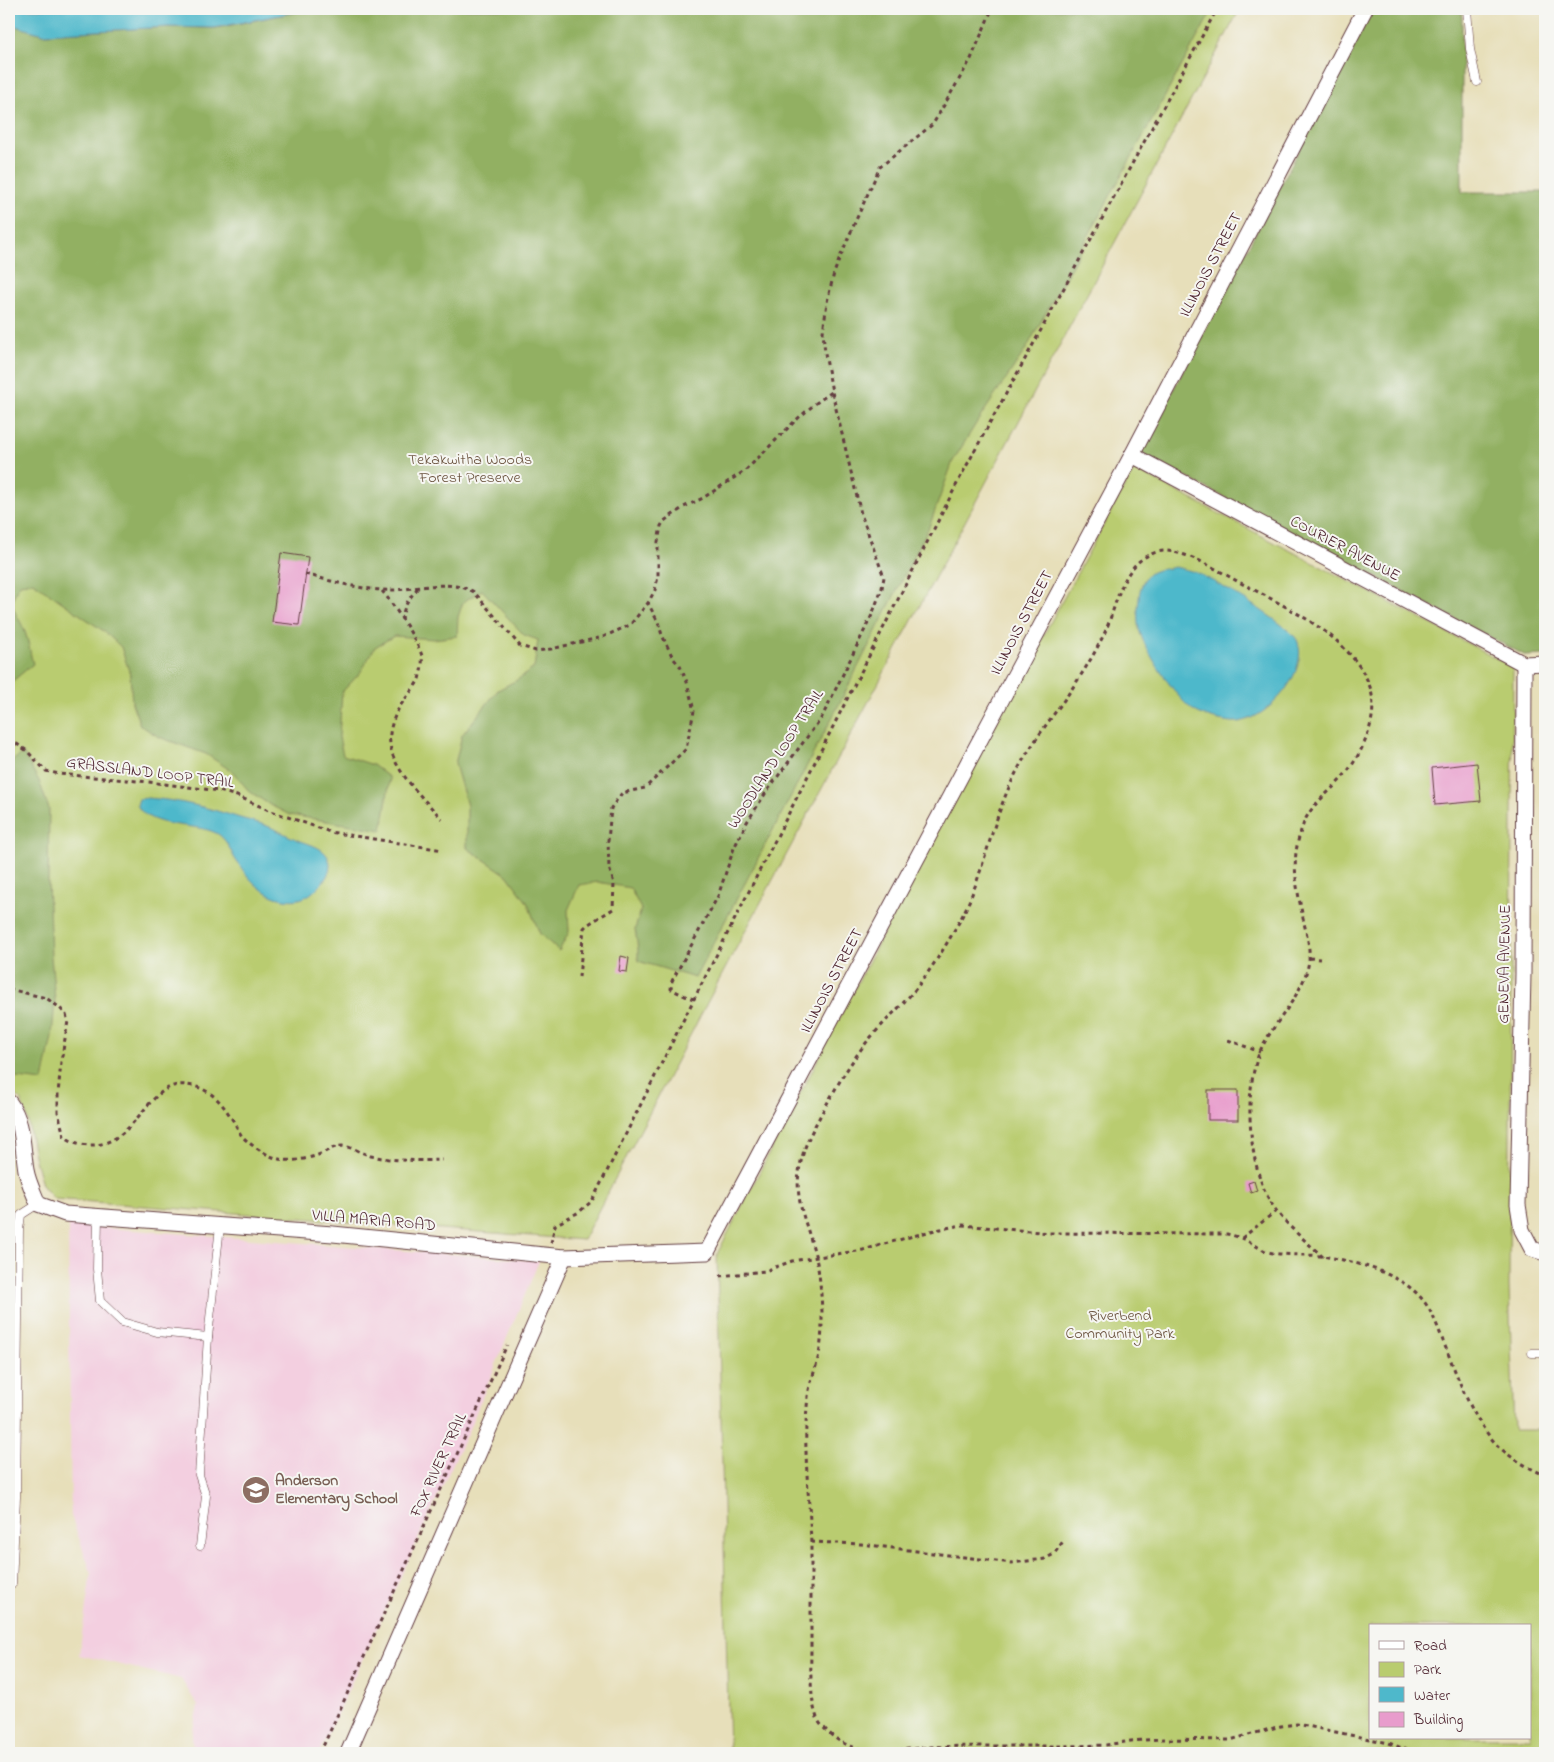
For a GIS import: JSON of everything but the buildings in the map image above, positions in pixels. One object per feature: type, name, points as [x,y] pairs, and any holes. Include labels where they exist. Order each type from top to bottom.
[{"type":"street","name":"ILLINOIS STREET","points":[[708,1252],[1132,455],[1365,9]]},
{"type":"street","name":"COURIER AVENUE","points":[[1132,455],[1524,664]]},
{"type":"street","points":[[1524,664],[1545,663]]},
{"type":"street","name":"GENEVA AVENUE","points":[[1524,664],[1524,974],[1518,1206],[1522,1230],[1532,1249],[1545,1253]]},
{"type":"street","points":[[9,1102],[16,1111],[22,1132],[26,1173],[38,1204]]},
{"type":"street","name":"VILLA MARIA ROAD","points":[[38,1204],[64,1214],[333,1234],[548,1256],[708,1252]]},
{"type":"street","points":[[348,1753],[564,1257]]},
{"type":"lane","points":[[1467,9],[1470,49],[1477,82]]},
{"type":"lane","points":[[12,1584],[16,1497],[19,1230],[21,1215],[38,1204]]},
{"type":"lane","points":[[98,1216],[97,1269],[100,1301],[122,1322],[157,1332],[208,1337]]},
{"type":"lane","points":[[200,1546],[206,1496],[199,1476],[208,1337],[220,1226]]},
{"type":"lane","points":[[1532,1353],[1545,1353]]},
{"type":"path","points":[[305,574],[337,583],[381,590],[397,591],[456,586],[467,588],[474,592],[520,646],[536,651],[578,643],[630,625],[648,603],[655,590],[658,577],[658,542],[661,526],[664,521],[746,470],[796,420],[832,392],[823,332],[825,314],[834,273],[856,220],[880,168],[933,124],[971,59],[992,9]]},
{"type":"path","points":[[548,1256],[555,1225],[579,1212],[592,1202],[962,474],[1217,9]]},
{"type":"path","name":"WOODLAND LOOP TRAIL","points":[[694,998],[687,997],[671,989],[672,981],[718,896],[734,848],[747,822],[767,791],[822,717],[872,615],[882,588],[884,577],[861,514],[832,392]]},
{"type":"path","points":[[1323,1257],[1276,1211],[1266,1194],[1256,1163],[1249,1108],[1251,1084],[1260,1052],[1301,985],[1308,967],[1307,935],[1295,884],[1294,869],[1301,829],[1309,812],[1352,766],[1362,746],[1371,724],[1373,708],[1370,688],[1359,666],[1325,632],[1275,601],[1187,555],[1171,551],[1157,552],[1139,560],[1125,578],[1098,648],[1031,745],[1012,780],[1000,809],[968,907],[956,928],[916,989],[868,1040],[843,1074],[815,1126],[803,1154],[798,1180],[798,1201],[816,1257],[821,1293],[822,1338],[818,1358],[811,1377],[806,1436],[811,1542],[811,1677],[813,1701],[818,1720],[830,1734],[844,1744],[862,1749],[882,1751],[928,1747],[1097,1746],[1163,1739],[1230,1740],[1281,1726],[1296,1724],[1369,1739]]},
{"type":"path","points":[[402,621],[410,597],[418,588]]},
{"type":"path","points":[[381,590],[390,600],[419,649],[422,658],[419,679],[399,708],[394,719],[390,733],[390,746],[403,773],[420,796],[442,819]]},
{"type":"path","points":[[579,977],[584,928],[613,909],[614,883],[609,868],[608,842],[611,808],[622,793],[645,788],[686,748],[694,711],[687,682],[662,635],[658,622],[648,603]]},
{"type":"path","name":"GRASSLAND LOOP TRAIL","points":[[9,740],[26,751],[46,771],[58,774],[149,782],[218,791],[237,796],[271,811],[330,832],[443,850]]},
{"type":"path","points":[[1309,958],[1320,959]]},
{"type":"path","points":[[9,989],[46,998],[59,1007],[66,1015],[68,1022],[61,1062],[58,1112],[64,1136],[70,1141],[96,1145],[124,1134],[159,1094],[180,1084],[202,1088],[213,1094],[223,1105],[242,1135],[273,1157],[302,1160],[341,1146],[355,1148],[368,1155],[390,1159],[413,1161],[442,1160]]},
{"type":"path","points":[[1228,1040],[1260,1052]]},
{"type":"path","points":[[1242,1238],[1276,1211]]},
{"type":"path","points":[[720,1276],[765,1271],[792,1261],[863,1250],[931,1231],[962,1225],[1051,1233],[1227,1234],[1242,1238],[1269,1252],[1323,1257],[1372,1269],[1396,1278],[1412,1288],[1432,1312],[1467,1400],[1481,1425],[1498,1446],[1519,1462],[1545,1475]]},
{"type":"path","name":"FOX RIVER TRAIL","points":[[320,1753],[508,1344]]},
{"type":"path","points":[[811,1542],[861,1544],[1011,1563],[1045,1559],[1054,1554],[1064,1540]]},
{"type":"path","points":[[1374,1740],[1389,1743],[1415,1753]]},
{"type":"shaded area","name":"Anderson Elementary School","points":[[68,1225],[539,1261],[469,1429],[319,1753],[193,1753],[192,1735],[198,1706],[181,1679],[79,1655],[91,1572],[71,1516]]},
{"type":"green space","name":"Tekakwitha Woods Forest Preserve","points":[[312,9],[1240,9],[717,984],[583,1240],[54,1199],[42,1185],[34,1156],[27,1116],[20,1099],[9,1088],[9,24],[216,28]]},
{"type":"green space","name":"Tekakwitha Woods Forest Preserve","points":[[312,9],[1213,9],[1026,349],[953,461],[929,527],[832,718],[695,978],[638,961],[635,929],[641,909],[630,888],[598,882],[579,885],[568,910],[569,932],[559,951],[540,934],[527,902],[507,875],[467,848],[467,806],[455,764],[462,735],[498,690],[534,668],[538,640],[524,635],[482,590],[463,602],[458,617],[457,636],[434,639],[394,636],[375,647],[360,673],[342,692],[339,737],[343,755],[373,765],[390,778],[382,830],[290,815],[249,791],[233,772],[206,754],[159,737],[140,725],[132,703],[130,674],[121,647],[105,632],[33,582],[20,584],[13,598],[13,604],[26,636],[33,664],[9,684],[9,24],[43,34],[168,27],[216,28]]},
{"type":"green space","points":[[1373,9],[1462,9],[1462,192],[1545,192],[1545,655],[1526,656],[1140,453]]},
{"type":"green space","name":"Riverbend Community Park","points":[[1134,469],[1513,667],[1509,1286],[1514,1430],[1545,1430],[1545,1753],[729,1753],[717,1254],[928,847]]},
{"type":"green space","points":[[23,753],[39,781],[49,809],[48,881],[55,1000],[52,1036],[43,1081],[9,1077],[9,931],[11,925],[9,868],[12,846],[9,818],[9,763]]},
{"type":"water","points":[[9,9],[311,9],[214,28],[168,27],[43,34],[9,24]]},
{"type":"water","points":[[1175,567],[1197,573],[1235,594],[1281,624],[1297,640],[1300,653],[1291,681],[1282,694],[1258,715],[1245,721],[1232,722],[1214,719],[1196,712],[1173,689],[1150,655],[1138,624],[1139,594],[1144,580],[1152,572]]},
{"type":"water","points":[[147,798],[194,805],[268,826],[322,850],[329,859],[329,872],[312,893],[301,899],[284,899],[268,894],[255,884],[238,864],[222,837],[207,830],[162,822],[152,818],[143,813],[137,805],[139,799]]},
{"type":"place","name":"Anderson Elementary School","points":[[256,1490]]}]
